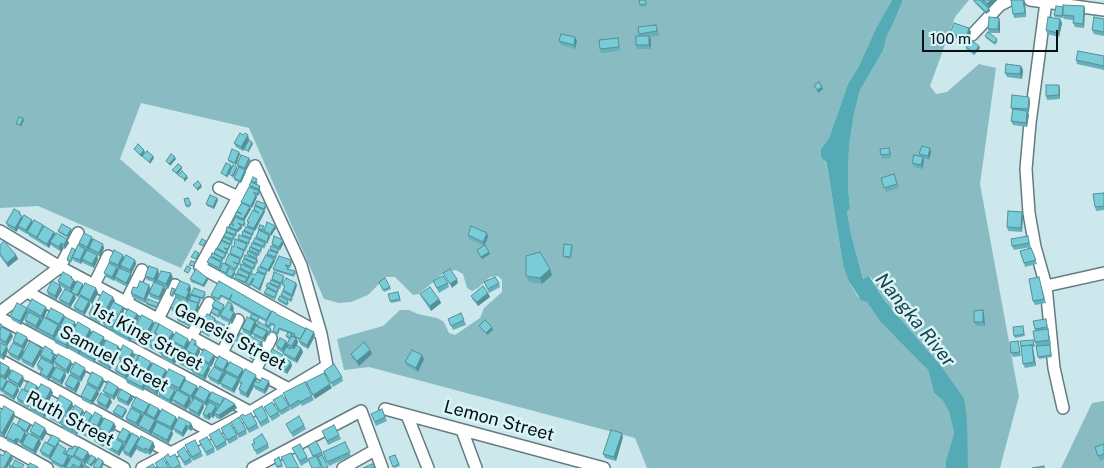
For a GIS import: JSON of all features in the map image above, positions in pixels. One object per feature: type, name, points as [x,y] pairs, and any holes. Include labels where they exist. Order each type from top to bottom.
[{"type":"street","points":[[972,34],[1000,5],[1010,0]]},
{"type":"street","points":[[1030,0],[1104,10]]},
{"type":"street","points":[[1046,2],[1026,169],[1029,213],[1035,247],[1046,286],[1054,368],[1063,408]]},
{"type":"street","points":[[289,389],[328,366],[321,334],[301,265],[256,166],[200,267],[321,334]]},
{"type":"street","points":[[219,188],[238,197]]},
{"type":"street","name":"Genesis Street","points":[[0,231],[60,267],[289,389]]},
{"type":"street","points":[[0,312],[60,267],[78,233]]},
{"type":"street","points":[[94,285],[108,256]]},
{"type":"street","points":[[126,302],[142,270]]},
{"type":"street","points":[[1046,286],[1104,273]]},
{"type":"street","points":[[158,319],[175,285]]},
{"type":"street","name":"1st King Street","points":[[27,292],[250,412]]},
{"type":"street","points":[[191,337],[208,302]]},
{"type":"street","name":"Samuel Street","points":[[0,318],[212,432]]},
{"type":"street","points":[[222,353],[238,320]]},
{"type":"street","points":[[256,371],[271,338]]},
{"type":"street","points":[[0,360],[171,453]]},
{"type":"street","name":"Genesis Street","points":[[142,468],[250,412],[289,389]]},
{"type":"street","name":"Ruth Street","points":[[0,401],[124,468]]},
{"type":"street","name":"Lemon Street","points":[[385,409],[604,468]]},
{"type":"street","points":[[252,468],[361,411],[382,468]]},
{"type":"street","points":[[407,414],[428,468]]},
{"type":"street","points":[[462,430],[476,468]]},
{"type":"street","points":[[0,442],[47,468]]},
{"type":"street","points":[[343,468],[375,450]]},
{"type":"shaded area","points":[[0,0],[892,0],[848,84],[829,138],[821,149],[828,171],[843,265],[848,280],[858,297],[867,302],[928,370],[934,393],[943,401],[949,412],[954,433],[946,460],[946,468],[647,468],[635,438],[369,367],[344,370],[337,339],[383,326],[400,310],[409,310],[437,318],[444,322],[449,333],[455,335],[480,318],[484,308],[502,292],[502,280],[498,276],[490,277],[472,291],[467,288],[463,274],[456,270],[445,272],[419,294],[413,295],[395,277],[386,277],[368,295],[351,302],[339,303],[324,299],[249,128],[141,103],[120,159],[201,230],[181,268],[38,206],[0,208]]},
{"type":"shaded area","points":[[892,0],[903,0],[887,36],[883,51],[860,90],[854,114],[849,146],[848,186],[850,208],[847,212],[863,279],[869,276],[885,301],[942,367],[964,398],[967,420],[968,468],[946,468],[946,460],[954,433],[949,412],[943,401],[934,393],[928,370],[881,322],[867,302],[861,300],[848,280],[843,265],[828,171],[826,162],[821,157],[821,149],[829,138],[848,84]]},
{"type":"shaded area","points":[[903,0],[969,0],[955,17],[930,86],[936,94],[947,92],[979,64],[996,68],[980,184],[1019,396],[1000,468],[968,468],[964,398],[942,367],[885,301],[870,276],[863,279],[851,234],[847,212],[850,208],[848,186],[849,146],[854,114],[860,90],[883,51],[887,36]]},
{"type":"shaded area","points":[[1104,401],[1104,468],[1061,468],[1092,403]]},
{"type":"building","points":[[639,0],[645,0],[646,4],[640,5]]},
{"type":"building","points":[[974,0],[980,0],[989,9],[986,12]]},
{"type":"building","points":[[983,0],[991,0],[987,4]]},
{"type":"building","points":[[1011,0],[1023,0],[1025,13],[1013,14]]},
{"type":"building","points":[[1063,5],[1084,6],[1083,24],[1073,23],[1074,16],[1063,15]]},
{"type":"building","points":[[1056,6],[1063,7],[1062,16],[1054,15]]},
{"type":"building","points":[[989,17],[999,18],[998,29],[988,29]]},
{"type":"building","points":[[1048,17],[1060,19],[1058,33],[1046,30]]},
{"type":"building","points":[[1094,17],[1104,19],[1104,32],[1092,30]]},
{"type":"building","points":[[954,23],[969,28],[966,38],[950,33]]},
{"type":"building","points":[[656,25],[657,31],[639,34],[638,27]]},
{"type":"building","points":[[988,32],[997,39],[994,43],[985,36]]},
{"type":"building","points":[[561,34],[575,37],[574,45],[559,41]]},
{"type":"building","points":[[636,36],[649,36],[649,45],[636,45]]},
{"type":"building","points":[[618,38],[619,47],[600,49],[599,40]]},
{"type":"building","points":[[971,40],[979,46],[974,53],[966,47]]},
{"type":"building","points":[[1078,51],[1104,56],[1104,66],[1076,60]]},
{"type":"building","points":[[1006,64],[1021,66],[1020,74],[1005,73]]},
{"type":"building","points":[[819,82],[822,87],[817,90],[814,85]]},
{"type":"building","points":[[1046,85],[1059,85],[1059,95],[1046,96]]},
{"type":"building","points":[[1012,95],[1029,97],[1028,109],[1011,108]]},
{"type":"building","points":[[1013,109],[1027,111],[1026,123],[1011,121]]},
{"type":"building","points":[[19,117],[23,118],[20,125],[16,124]]},
{"type":"building","points":[[240,133],[248,135],[241,147],[234,143]]},
{"type":"building","points":[[249,140],[252,142],[248,151],[244,149]]},
{"type":"building","points":[[138,144],[144,150],[140,155],[134,149]]},
{"type":"building","points":[[922,146],[930,148],[928,156],[919,154]]},
{"type":"building","points":[[889,148],[890,154],[881,155],[880,149]]},
{"type":"building","points":[[232,149],[239,152],[235,163],[228,160]]},
{"type":"building","points":[[147,151],[153,156],[149,162],[142,156]]},
{"type":"building","points":[[171,154],[175,157],[169,164],[166,161]]},
{"type":"building","points":[[241,155],[249,158],[245,168],[237,165]]},
{"type":"building","points":[[914,155],[923,157],[921,165],[912,163]]},
{"type":"building","points":[[226,163],[231,165],[226,176],[221,173]]},
{"type":"building","points":[[178,164],[182,167],[176,173],[172,170]]},
{"type":"building","points":[[233,165],[237,167],[232,176],[229,174]]},
{"type":"building","points":[[239,167],[245,170],[240,181],[234,178]]},
{"type":"building","points":[[182,171],[187,176],[184,179],[178,175]]},
{"type":"building","points":[[894,174],[897,184],[884,188],[881,178]]},
{"type":"building","points":[[253,177],[257,179],[255,183],[251,181]]},
{"type":"building","points":[[198,181],[201,185],[197,189],[193,185]]},
{"type":"building","points":[[251,182],[260,186],[258,189],[249,185]]},
{"type":"building","points":[[249,187],[259,191],[257,194],[253,192],[256,195],[251,206],[241,202]]},
{"type":"building","points":[[1104,193],[1104,206],[1095,207],[1093,194]]},
{"type":"building","points":[[210,195],[217,198],[213,207],[206,204]]},
{"type":"building","points":[[188,198],[191,204],[186,206],[184,199]]},
{"type":"building","points":[[257,201],[266,204],[264,209],[255,205]]},
{"type":"building","points":[[242,203],[250,207],[243,219],[235,215],[236,212],[242,214],[237,211]]},
{"type":"building","points":[[255,206],[264,210],[254,228],[247,226],[249,222],[247,221],[253,210],[259,213],[254,210]]},
{"type":"building","points":[[14,209],[20,212],[19,214],[22,216],[15,228],[6,223]]},
{"type":"building","points":[[1008,211],[1022,212],[1021,228],[1007,227]]},
{"type":"building","points":[[24,215],[32,220],[26,230],[18,226]]},
{"type":"building","points":[[235,217],[245,221],[243,225],[238,223],[241,226],[237,230],[229,227],[230,224],[234,226],[232,224]]},
{"type":"building","points":[[34,220],[43,225],[37,237],[27,232]]},
{"type":"building","points":[[267,222],[275,226],[270,234],[264,231]]},
{"type":"building","points":[[62,224],[71,229],[67,236],[58,231]]},
{"type":"building","points":[[260,225],[264,226],[262,230],[258,229]]},
{"type":"building","points":[[44,226],[54,232],[47,244],[37,238]]},
{"type":"building","points":[[471,226],[487,233],[483,242],[468,235]]},
{"type":"building","points":[[227,227],[236,231],[235,235],[226,231]]},
{"type":"building","points":[[246,227],[254,230],[252,234],[244,230]]},
{"type":"building","points":[[259,230],[269,235],[267,242],[256,237]]},
{"type":"building","points":[[243,231],[252,235],[250,238],[242,235]]},
{"type":"building","points":[[226,232],[234,236],[232,239],[224,236]]},
{"type":"building","points":[[56,233],[67,239],[64,245],[61,243],[59,247],[50,242]]},
{"type":"building","points":[[84,233],[92,237],[87,247],[79,243]]},
{"type":"building","points":[[239,235],[250,239],[248,243],[238,239]]},
{"type":"building","points":[[274,236],[283,240],[279,247],[272,244]]},
{"type":"building","points":[[1028,236],[1029,243],[1012,246],[1011,239]]},
{"type":"building","points":[[224,237],[232,241],[230,244],[222,240]]},
{"type":"building","points":[[255,238],[265,243],[263,246],[253,242]]},
{"type":"building","points":[[93,239],[103,244],[99,253],[89,248]]},
{"type":"building","points":[[202,239],[206,241],[203,246],[199,244]]},
{"type":"building","points":[[235,239],[247,244],[244,250],[237,247],[244,251],[241,258],[230,253],[232,246],[234,247]]},
{"type":"building","points":[[4,241],[16,255],[7,263],[0,254],[0,245]]},
{"type":"building","points":[[222,241],[230,245],[228,249],[224,248],[227,250],[226,253],[217,248]]},
{"type":"building","points":[[252,243],[262,247],[260,251],[251,247]]},
{"type":"building","points":[[564,244],[572,245],[570,257],[563,256]]},
{"type":"building","points":[[78,245],[85,249],[80,260],[72,257]]},
{"type":"building","points":[[485,245],[489,252],[481,257],[477,250]]},
{"type":"building","points":[[271,246],[279,249],[277,252],[270,249]]},
{"type":"building","points":[[250,247],[259,252],[258,254],[249,250]]},
{"type":"building","points":[[72,248],[76,250],[70,261],[67,259]]},
{"type":"building","points":[[1031,248],[1036,260],[1024,263],[1020,251]]},
{"type":"building","points":[[216,249],[226,254],[223,258],[214,253]]},
{"type":"building","points":[[87,250],[97,255],[92,264],[82,259]]},
{"type":"building","points":[[114,250],[123,255],[118,265],[109,261]]},
{"type":"building","points":[[269,250],[277,253],[275,257],[267,254]]},
{"type":"building","points":[[195,251],[199,253],[196,259],[191,257]]},
{"type":"building","points":[[248,251],[257,256],[256,258],[247,254]]},
{"type":"building","points":[[540,252],[550,269],[540,278],[526,276],[526,256]]},
{"type":"building","points":[[212,253],[222,258],[221,261],[211,256]]},
{"type":"building","points":[[229,254],[240,259],[235,269],[225,263]]},
{"type":"building","points":[[126,255],[135,260],[130,270],[120,265]]},
{"type":"building","points":[[245,255],[257,260],[255,263],[244,258]]},
{"type":"building","points":[[266,255],[274,259],[268,270],[260,266]]},
{"type":"building","points":[[279,256],[291,260],[290,266],[285,265],[288,267],[287,269],[295,271],[293,275],[273,269]]},
{"type":"building","points":[[210,257],[221,262],[219,268],[207,262]]},
{"type":"building","points":[[244,259],[255,264],[253,268],[242,262]]},
{"type":"building","points":[[191,261],[195,262],[194,266],[189,265]]},
{"type":"building","points":[[109,263],[117,267],[112,277],[104,273]]},
{"type":"building","points":[[223,263],[229,266],[226,273],[220,270]]},
{"type":"building","points":[[241,264],[252,269],[250,273],[240,268]]},
{"type":"building","points":[[149,266],[158,269],[154,279],[145,276]]},
{"type":"building","points":[[187,266],[191,268],[188,273],[184,271]]},
{"type":"building","points":[[259,267],[267,270],[265,274],[257,270]]},
{"type":"building","points":[[119,268],[131,273],[126,283],[115,277]]},
{"type":"building","points":[[229,268],[235,271],[231,277],[226,274]]},
{"type":"building","points":[[196,269],[207,278],[203,285],[190,279]]},
{"type":"building","points":[[239,269],[249,274],[248,278],[237,273]]},
{"type":"building","points":[[450,269],[457,279],[450,284],[443,273]]},
{"type":"building","points":[[161,271],[171,273],[166,284],[157,280]]},
{"type":"building","points":[[63,272],[74,280],[70,288],[58,281]]},
{"type":"building","points":[[257,272],[265,275],[259,289],[251,284],[253,278],[249,285],[246,283],[251,273],[255,275]]},
{"type":"building","points":[[274,272],[284,276],[281,283],[272,279]]},
{"type":"building","points":[[236,274],[247,278],[245,282],[235,278]]},
{"type":"building","points":[[443,276],[448,283],[437,288],[433,281]]},
{"type":"building","points":[[495,277],[499,283],[488,289],[484,282]]},
{"type":"building","points":[[1039,277],[1044,299],[1033,301],[1029,279]]},
{"type":"building","points":[[286,278],[296,283],[292,295],[283,290],[285,286],[282,284]]},
{"type":"building","points":[[385,278],[390,287],[383,290],[379,282]]},
{"type":"building","points":[[271,280],[280,284],[279,287],[270,283]]},
{"type":"building","points":[[52,281],[60,285],[55,296],[47,291]]},
{"type":"building","points":[[77,281],[83,284],[77,295],[71,292]]},
{"type":"building","points":[[140,281],[149,285],[144,299],[131,293],[133,287],[137,288]]},
{"type":"building","points":[[180,281],[190,285],[186,298],[174,293]]},
{"type":"building","points":[[219,281],[271,311],[266,320],[230,300],[232,294],[229,299],[221,295],[218,299],[211,295]]},
{"type":"building","points":[[154,282],[164,286],[159,297],[149,293]]},
{"type":"building","points":[[85,283],[96,288],[90,300],[79,294]]},
{"type":"building","points":[[268,283],[278,288],[277,292],[266,286]]},
{"type":"building","points":[[483,286],[488,293],[477,302],[471,296]]},
{"type":"building","points":[[430,287],[439,299],[430,306],[420,294]]},
{"type":"building","points":[[172,288],[175,289],[172,295],[170,294]]},
{"type":"building","points":[[194,288],[205,292],[203,298],[191,294]]},
{"type":"building","points":[[267,288],[277,293],[274,297],[264,293]]},
{"type":"building","points":[[65,289],[74,294],[69,304],[59,299]]},
{"type":"building","points":[[103,291],[113,297],[106,309],[96,304]]},
{"type":"building","points":[[283,291],[292,297],[290,300],[281,295]]},
{"type":"building","points":[[398,292],[400,299],[390,301],[388,294]]},
{"type":"building","points":[[191,295],[200,298],[198,303],[189,300]]},
{"type":"building","points":[[80,296],[89,301],[83,312],[74,307]]},
{"type":"building","points":[[280,296],[288,301],[287,304],[278,299]]},
{"type":"building","points":[[176,297],[182,301],[177,310],[171,307]]},
{"type":"building","points":[[32,299],[46,307],[41,316],[27,308]]},
{"type":"building","points":[[148,299],[158,303],[157,307],[146,303]]},
{"type":"building","points":[[188,300],[198,303],[195,312],[191,310],[189,315],[180,312],[184,302],[187,303]]},
{"type":"building","points":[[215,300],[224,305],[221,311],[212,306]]},
{"type":"building","points":[[113,302],[123,307],[119,315],[109,310]]},
{"type":"building","points":[[228,302],[232,304],[230,310],[234,312],[230,320],[220,315]]},
{"type":"building","points":[[17,303],[27,308],[20,321],[10,316]]},
{"type":"building","points":[[93,305],[103,310],[98,319],[89,314]]},
{"type":"building","points":[[51,308],[64,315],[59,324],[46,317]]},
{"type":"building","points":[[213,308],[220,311],[218,316],[211,312]]},
{"type":"building","points":[[128,309],[137,314],[132,323],[123,318]]},
{"type":"building","points":[[983,310],[983,322],[974,322],[974,311]]},
{"type":"building","points":[[108,311],[118,317],[112,327],[103,322]]},
{"type":"building","points":[[272,311],[306,329],[300,339],[294,336],[295,334],[279,328],[277,333],[273,331],[275,325],[271,323],[269,326],[265,324]]},
{"type":"building","points":[[29,312],[40,318],[36,326],[25,320]]},
{"type":"building","points":[[461,313],[464,320],[451,326],[448,319]]},
{"type":"building","points":[[207,314],[215,318],[210,328],[201,324],[204,319],[208,321],[205,318]]},
{"type":"building","points":[[252,314],[259,317],[257,321],[250,317]]},
{"type":"building","points":[[142,315],[153,321],[147,332],[136,325]]},
{"type":"building","points":[[179,315],[191,321],[189,325],[177,319]]},
{"type":"building","points":[[44,317],[58,325],[53,336],[38,328]]},
{"type":"building","points":[[65,317],[75,322],[70,331],[60,326]]},
{"type":"building","points":[[247,317],[255,321],[250,332],[242,328]]},
{"type":"building","points":[[120,318],[135,326],[128,338],[113,330]]},
{"type":"building","points":[[1046,319],[1047,327],[1035,329],[1033,321]]},
{"type":"building","points":[[485,320],[492,327],[486,333],[479,326]]},
{"type":"building","points":[[217,321],[226,326],[221,334],[212,330]]},
{"type":"building","points":[[78,322],[90,329],[85,339],[72,332]]},
{"type":"building","points":[[155,322],[159,324],[154,334],[150,332]]},
{"type":"building","points":[[259,322],[271,329],[269,333],[257,326]]},
{"type":"building","points":[[159,324],[173,332],[168,340],[155,333]]},
{"type":"building","points":[[202,326],[210,331],[208,335],[200,330]]},
{"type":"building","points":[[256,326],[267,331],[263,338],[252,333]]},
{"type":"building","points":[[1023,326],[1024,334],[1014,336],[1013,327]]},
{"type":"building","points":[[2,327],[11,332],[6,342],[0,339]]},
{"type":"building","points":[[60,327],[72,334],[66,345],[54,339]]},
{"type":"building","points":[[136,327],[146,333],[142,341],[131,336]]},
{"type":"building","points":[[306,328],[314,332],[307,345],[299,341]]},
{"type":"building","points":[[1048,329],[1049,340],[1035,342],[1033,331]]},
{"type":"building","points":[[93,331],[104,337],[98,346],[87,340]]},
{"type":"building","points":[[17,332],[27,337],[22,346],[13,341]]},
{"type":"building","points":[[176,332],[188,339],[184,347],[171,340]]},
{"type":"building","points":[[288,332],[292,334],[290,338],[286,336]]},
{"type":"building","points":[[240,333],[247,336],[242,344],[236,341]]},
{"type":"building","points":[[74,335],[84,340],[78,350],[68,345]]},
{"type":"building","points":[[249,335],[261,342],[259,346],[256,344],[253,351],[246,347]]},
{"type":"building","points":[[153,336],[165,342],[160,351],[149,344]]},
{"type":"building","points":[[291,336],[296,338],[292,346],[287,344]]},
{"type":"building","points":[[280,338],[286,341],[282,349],[276,345]]},
{"type":"building","points":[[192,339],[196,341],[194,345],[199,347],[195,355],[186,350]]},
{"type":"building","points":[[106,340],[118,346],[114,355],[102,348]]},
{"type":"building","points":[[1033,340],[1034,345],[1021,346],[1020,341]]},
{"type":"building","points":[[30,341],[41,348],[32,364],[21,358]]},
{"type":"building","points":[[86,341],[99,347],[93,359],[80,351]]},
{"type":"building","points":[[1018,341],[1020,352],[1011,353],[1010,342]]},
{"type":"building","points":[[364,342],[370,350],[357,361],[351,354]]},
{"type":"building","points":[[0,343],[7,346],[2,355],[0,354]]},
{"type":"building","points":[[13,343],[23,348],[18,357],[8,352]]},
{"type":"building","points":[[167,343],[178,350],[172,360],[161,354]]},
{"type":"building","points":[[123,345],[133,351],[127,361],[118,356]]},
{"type":"building","points":[[296,345],[301,348],[295,359],[283,353],[286,347],[294,349]]},
{"type":"building","points":[[1032,345],[1034,362],[1023,364],[1021,346]]},
{"type":"building","points":[[1050,345],[1051,355],[1038,357],[1036,346]]},
{"type":"building","points":[[45,346],[53,351],[51,353],[54,355],[51,361],[40,355]]},
{"type":"building","points":[[204,349],[214,355],[209,363],[199,358]]},
{"type":"building","points":[[272,349],[283,355],[279,361],[269,356]]},
{"type":"building","points":[[183,350],[196,358],[191,367],[177,360]]},
{"type":"building","points":[[412,350],[422,355],[416,368],[405,362]]},
{"type":"building","points":[[103,351],[114,356],[109,366],[98,360]]},
{"type":"building","points":[[58,354],[71,361],[66,370],[54,361]]},
{"type":"building","points":[[135,354],[139,356],[133,366],[130,365]]},
{"type":"building","points":[[252,354],[256,356],[254,360],[250,358]]},
{"type":"building","points":[[139,355],[151,362],[146,371],[134,365]]},
{"type":"building","points":[[219,356],[228,361],[223,370],[214,365]]},
{"type":"building","points":[[283,357],[291,362],[286,370],[278,365]]},
{"type":"building","points":[[41,358],[54,365],[47,377],[40,373],[43,369],[37,365]]},
{"type":"building","points":[[270,358],[277,362],[275,366],[267,363]]},
{"type":"building","points":[[198,359],[209,365],[203,376],[192,370]]},
{"type":"building","points":[[121,360],[131,365],[125,376],[115,370]]},
{"type":"building","points":[[0,362],[9,367],[4,376],[0,374]]},
{"type":"building","points":[[75,362],[85,368],[80,377],[70,372]]},
{"type":"building","points":[[230,362],[243,369],[238,377],[225,370]]},
{"type":"building","points":[[153,363],[166,370],[161,379],[151,374],[152,372],[149,370]]},
{"type":"building","points":[[334,364],[342,377],[331,383],[324,371]]},
{"type":"building","points":[[133,366],[148,375],[142,387],[126,379]]},
{"type":"building","points":[[56,367],[65,372],[60,381],[51,376]]},
{"type":"building","points":[[214,367],[223,372],[218,381],[208,376]]},
{"type":"building","points":[[169,369],[185,377],[179,388],[163,380]]},
{"type":"building","points":[[245,369],[256,375],[246,394],[239,389],[242,383],[239,381]]},
{"type":"building","points":[[12,370],[23,376],[18,384],[8,378]]},
{"type":"building","points":[[92,372],[103,378],[98,388],[87,382]]},
{"type":"building","points":[[226,373],[238,379],[232,389],[220,383]]},
{"type":"building","points":[[324,373],[330,384],[313,395],[306,382]]},
{"type":"building","points":[[70,375],[79,380],[74,389],[65,384]]},
{"type":"building","points":[[0,376],[7,380],[2,389],[0,388]]},
{"type":"building","points":[[149,376],[160,382],[155,391],[145,385]]},
{"type":"building","points":[[262,378],[269,381],[264,390],[253,385],[255,381],[259,383]]},
{"type":"building","points":[[185,380],[197,386],[191,396],[180,390]]},
{"type":"building","points":[[8,381],[18,387],[13,396],[3,390]]},
{"type":"building","points":[[28,381],[37,386],[32,394],[24,389]]},
{"type":"building","points":[[108,381],[118,387],[113,396],[103,391]]},
{"type":"building","points":[[305,382],[312,396],[300,402],[299,400],[290,406],[283,393]]},
{"type":"building","points":[[41,384],[51,389],[46,399],[36,393]]},
{"type":"building","points":[[87,384],[97,390],[91,401],[81,396]]},
{"type":"building","points":[[164,384],[175,390],[169,400],[159,394]]},
{"type":"building","points":[[200,386],[210,392],[205,402],[194,396]]},
{"type":"building","points":[[22,389],[32,394],[27,404],[17,398]]},
{"type":"building","points":[[121,389],[131,395],[127,402],[117,397]]},
{"type":"building","points":[[177,390],[189,397],[184,406],[172,399]]},
{"type":"building","points":[[212,392],[224,398],[220,405],[208,399]]},
{"type":"building","points":[[101,393],[110,398],[106,406],[97,401]]},
{"type":"building","points":[[60,395],[72,402],[66,412],[55,405]]},
{"type":"building","points":[[282,395],[289,406],[280,411],[273,400]]},
{"type":"building","points":[[36,396],[49,403],[43,414],[30,407]]},
{"type":"building","points":[[136,397],[149,404],[144,413],[131,406]]},
{"type":"building","points":[[194,398],[203,403],[198,413],[188,408]]},
{"type":"building","points":[[225,398],[235,404],[219,415],[214,414]]},
{"type":"building","points":[[209,402],[216,406],[211,414],[209,413],[207,416],[203,414]]},
{"type":"building","points":[[272,402],[279,412],[270,417],[264,407]]},
{"type":"building","points":[[150,404],[159,409],[154,418],[146,413]]},
{"type":"building","points":[[75,405],[83,410],[79,417],[71,413]]},
{"type":"building","points":[[118,405],[126,409],[122,417],[113,412]]},
{"type":"building","points":[[4,406],[14,412],[2,433],[0,431],[0,413]]},
{"type":"building","points":[[54,406],[63,411],[58,420],[49,415]]},
{"type":"building","points":[[262,406],[268,418],[260,423],[253,411]]},
{"type":"building","points":[[131,408],[141,414],[136,423],[126,418]]},
{"type":"building","points":[[162,409],[176,417],[171,427],[156,420]]},
{"type":"building","points":[[382,409],[385,417],[375,422],[371,414]]},
{"type":"building","points":[[86,411],[92,415],[88,422],[82,418]]},
{"type":"building","points":[[68,412],[81,420],[75,431],[61,424]]},
{"type":"building","points":[[95,412],[102,416],[97,426],[89,422]]},
{"type":"building","points":[[251,413],[257,424],[248,429],[240,416]]},
{"type":"building","points":[[144,414],[155,420],[149,431],[138,425]]},
{"type":"building","points":[[299,416],[304,425],[291,433],[286,424]]},
{"type":"building","points":[[179,417],[191,423],[189,427],[186,425],[182,433],[173,428]]},
{"type":"building","points":[[239,417],[246,430],[238,434],[231,422]]},
{"type":"building","points":[[104,418],[114,423],[109,433],[99,428]]},
{"type":"building","points":[[20,419],[30,424],[26,431],[17,425]]},
{"type":"building","points":[[35,422],[45,428],[40,437],[30,431]]},
{"type":"building","points":[[157,422],[172,430],[167,440],[152,432]]},
{"type":"building","points":[[13,423],[25,432],[21,441],[16,438],[14,441],[6,437]]},
{"type":"building","points":[[230,423],[237,435],[227,440],[221,428]]},
{"type":"building","points":[[87,425],[95,429],[90,437],[83,433]]},
{"type":"building","points":[[334,425],[339,435],[327,441],[322,431]]},
{"type":"building","points":[[123,428],[130,432],[125,442],[117,438]]},
{"type":"building","points":[[98,429],[107,434],[102,443],[93,438]]},
{"type":"building","points":[[219,429],[226,441],[216,447],[209,435]]},
{"type":"building","points":[[611,430],[622,433],[614,457],[603,454]]},
{"type":"building","points":[[28,433],[39,439],[33,450],[22,444]]},
{"type":"building","points":[[132,433],[139,437],[129,454],[123,450]]},
{"type":"building","points":[[262,434],[268,444],[255,451],[252,444],[255,443],[253,440]]},
{"type":"building","points":[[52,435],[60,439],[55,447],[47,443]]},
{"type":"building","points":[[109,435],[123,443],[118,452],[104,444]]},
{"type":"building","points":[[141,436],[153,442],[149,450],[145,448],[144,450],[136,445]]},
{"type":"building","points":[[207,437],[214,448],[206,452],[199,441]]},
{"type":"building","points":[[195,440],[201,452],[192,457],[185,445]]},
{"type":"building","points":[[316,441],[322,452],[313,456],[308,446]]},
{"type":"building","points":[[45,442],[54,447],[49,456],[40,451]]},
{"type":"building","points":[[345,442],[350,452],[327,462],[323,452]]},
{"type":"building","points":[[58,444],[66,449],[63,453],[68,456],[63,466],[50,459]]},
{"type":"building","points":[[300,444],[307,457],[300,461],[292,448]]},
{"type":"building","points":[[1104,444],[1104,454],[1098,456],[1095,447]]},
{"type":"building","points":[[74,446],[78,447],[73,457],[66,454],[69,448],[72,449]]},
{"type":"building","points":[[79,447],[88,452],[83,460],[74,455]]},
{"type":"building","points":[[184,447],[191,458],[184,462],[177,452]]},
{"type":"building","points":[[6,451],[11,455],[4,468],[0,468],[0,454],[3,456]]},
{"type":"building","points":[[291,453],[299,468],[287,468],[281,457]]},
{"type":"building","points":[[168,454],[170,457],[175,454],[180,464],[171,468],[164,457]]},
{"type":"building","points":[[91,455],[96,458],[90,465],[87,463]]},
{"type":"building","points":[[322,455],[328,467],[326,468],[323,468],[318,457]]},
{"type":"building","points":[[395,455],[399,464],[393,467],[389,457]]},
{"type":"building","points":[[72,456],[82,462],[79,468],[73,464],[71,468],[66,467]]},
{"type":"building","points":[[316,456],[321,466],[312,468],[308,459]]},
{"type":"building","points":[[279,457],[282,465],[277,467],[274,460]]},
{"type":"building","points":[[98,458],[103,461],[100,468],[93,467]]},
{"type":"building","points":[[163,458],[169,468],[158,468],[155,463]]},
{"type":"building","points":[[15,460],[24,465],[22,468],[12,466]]},
{"type":"building","points":[[30,463],[38,467],[38,468],[27,468]]},
{"type":"building","points":[[153,464],[156,468],[146,468]]},
{"type":"building","points":[[372,464],[374,468],[363,468]]},
{"type":"water label","name":"Nangka River","points":[[915,320]]}]
